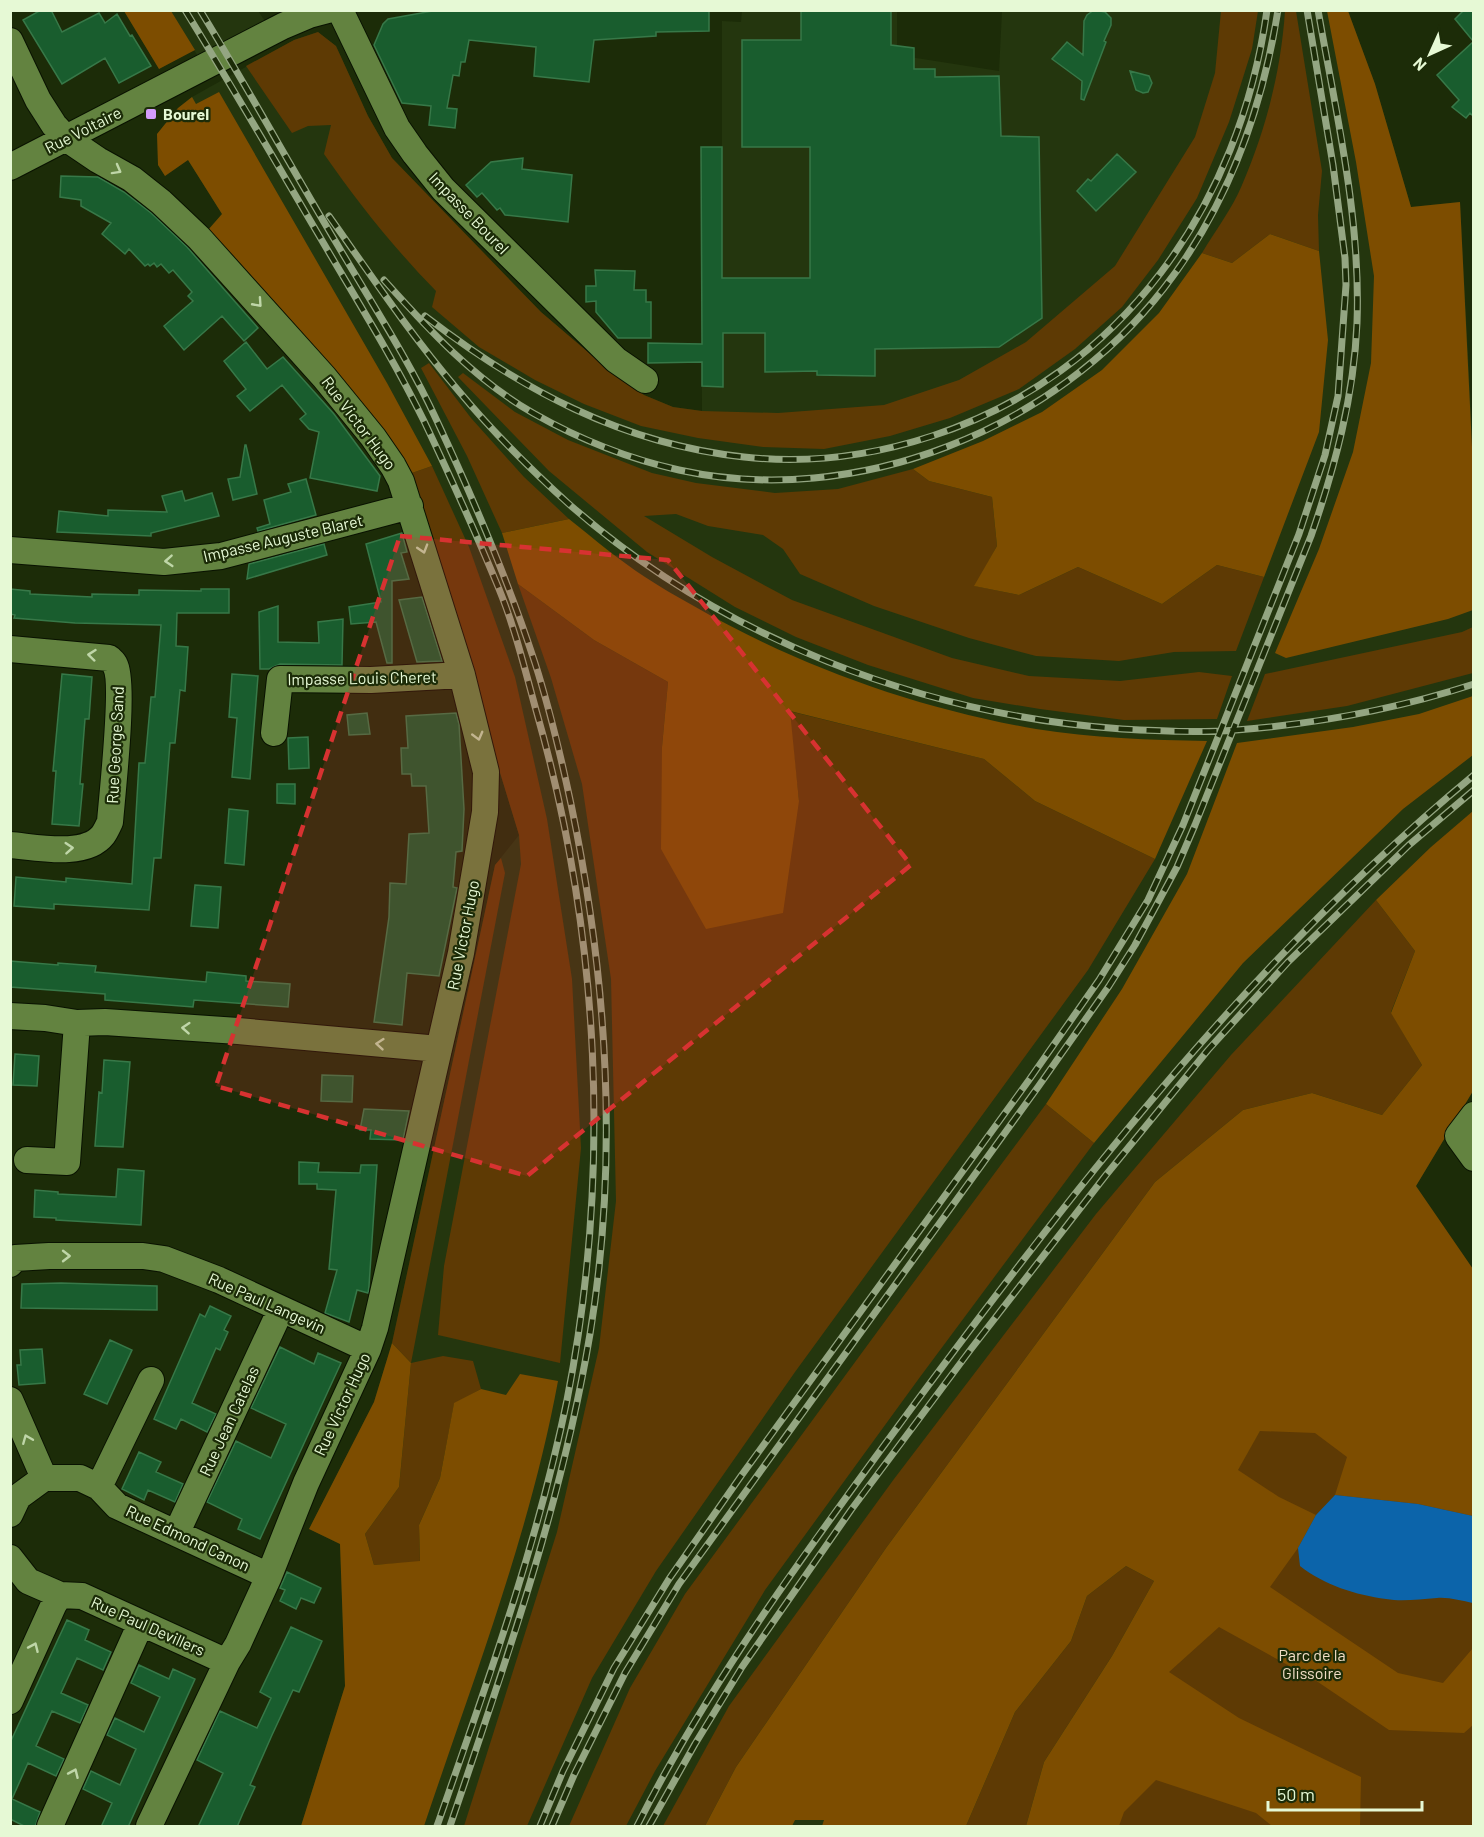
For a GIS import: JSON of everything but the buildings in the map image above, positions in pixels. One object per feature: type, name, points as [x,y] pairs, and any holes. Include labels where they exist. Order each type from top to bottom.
[{"type":"street","name":"Rue Voltaire","points":[[10,167],[283,26],[328,10]]},
{"type":"street","name":"Impasse Bourel","points":[[340,10],[397,128],[443,189],[616,360],[645,380]]},
{"type":"street","name":"Rue Victor Hugo","points":[[10,41],[38,100],[54,125],[67,139],[132,179],[161,201],[199,238],[324,377],[373,437],[393,466],[410,506],[462,675],[486,772],[482,835],[461,952],[375,1328],[368,1349],[306,1483],[269,1576],[149,1827]]},
{"type":"street","name":"Impasse Auguste Blaret","points":[[10,550],[164,562],[221,556],[410,506]]},
{"type":"street","name":"Rue George Sand","points":[[10,649],[109,658],[115,664],[119,677],[110,822],[102,836],[89,846],[65,850],[10,844]]},
{"type":"street","name":"Impasse Louis Cheret","points":[[274,733],[280,679],[371,681],[462,675]]},
{"type":"street","points":[[10,1016],[77,1023],[105,1022],[238,1031],[439,1049]]},
{"type":"street","points":[[27,1160],[67,1162],[77,1023]]},
{"type":"street","points":[[1473,1115],[1458,1136],[1473,1158]]},
{"type":"street","name":"Rue Paul Langevin","points":[[10,1264],[15,1258],[49,1256],[143,1256],[165,1259],[219,1280],[368,1349]]},
{"type":"street","name":"Rue Jean Catelas","points":[[177,1533],[281,1309]]},
{"type":"street","points":[[99,1487],[151,1380]]},
{"type":"street","points":[[10,1400],[44,1478],[18,1497],[10,1514]]},
{"type":"street","name":"Rue Edmond Canon","points":[[44,1478],[80,1478],[99,1487],[117,1506],[269,1576]]},
{"type":"street","name":"Rue Paul Devillers","points":[[10,1558],[28,1581],[60,1595],[82,1596],[227,1662]]},
{"type":"street","points":[[10,1701],[60,1595]]},
{"type":"street","points":[[50,1827],[141,1623]]},
{"type":"highlighted area","points":[[400,536],[668,560],[911,865],[527,1176],[216,1086]]},
{"type":"shaded area","points":[[124,11],[258,11],[265,21],[198,56],[194,50],[159,69]]},
{"type":"shaded area","points":[[742,11],[897,11],[897,55],[999,71],[1002,11],[1348,11],[1375,84],[1411,207],[1460,202],[1474,467],[1473,1091],[1416,1186],[1054,1826],[301,1826],[345,1686],[340,1544],[309,1529],[374,1402],[392,1343],[495,865],[519,835],[409,474],[208,230],[222,214],[188,160],[165,176],[158,165],[157,134],[178,108],[192,97],[294,40],[318,32],[336,46],[368,116],[392,158],[541,312],[609,370],[644,395],[673,407],[702,411],[701,147],[722,146],[722,21],[741,22]]},
{"type":"green space","points":[[124,11],[171,11],[195,50],[159,69]]},
{"type":"green space","points":[[1221,11],[1258,11],[1252,49],[1229,122],[1197,198],[1158,260],[1122,307],[1075,349],[1019,389],[950,418],[890,436],[824,449],[763,447],[698,438],[641,426],[584,404],[535,380],[479,347],[432,307],[436,291],[377,225],[324,154],[331,125],[308,126],[292,133],[246,66],[294,40],[318,32],[336,46],[368,116],[392,158],[541,312],[609,370],[644,395],[673,407],[702,411],[778,413],[884,405],[959,380],[1026,342],[1115,266],[1195,137],[1215,73]]},
{"type":"green space","points":[[1285,11],[1296,11],[1322,171],[1318,215],[1319,251],[1270,234],[1232,263],[1202,253],[1238,194],[1251,164],[1276,78]]},
{"type":"green space","points":[[1327,11],[1348,11],[1375,84],[1411,207],[1460,202],[1473,467],[1473,610],[1448,619],[1286,658],[1275,653],[1319,549],[1353,452],[1371,363],[1374,276],[1356,162]]},
{"type":"green space","points":[[219,92],[387,383],[432,466],[409,474],[208,230],[222,214],[188,160],[165,176],[158,165],[157,134],[178,108],[192,97],[196,104]]},
{"type":"green space","points":[[1270,234],[1319,251],[1328,340],[1319,432],[1264,577],[1217,565],[1162,604],[1078,567],[1019,595],[974,586],[997,546],[992,497],[929,481],[913,469],[983,441],[1042,412],[1102,370],[1159,313],[1202,253],[1232,263]]},
{"type":"green space","points":[[429,363],[471,418],[524,477],[569,519],[502,533],[467,456],[421,368]]},
{"type":"green space","points":[[463,373],[515,412],[568,440],[652,473],[696,483],[775,493],[838,489],[913,469],[929,481],[992,497],[997,546],[975,586],[1019,595],[1078,567],[1162,604],[1217,565],[1264,577],[1236,651],[1174,652],[1119,661],[1036,656],[969,638],[874,606],[800,574],[783,549],[763,535],[708,526],[676,514],[644,516],[712,557],[792,600],[952,658],[1029,676],[1120,681],[1199,672],[1232,676],[1217,719],[1124,720],[973,698],[868,665],[796,637],[735,607],[647,552],[549,471],[458,377]]},
{"type":"green space","points":[[432,466],[469,547],[515,677],[547,819],[572,979],[581,1148],[560,1363],[438,1335],[444,1266],[521,864],[519,835],[409,474]]},
{"type":"green space","points":[[569,519],[635,570],[686,602],[773,647],[858,682],[946,709],[1036,729],[1078,735],[1207,741],[1155,859],[1035,801],[984,759],[790,711],[799,801],[783,913],[706,929],[661,849],[662,747],[668,682],[594,640],[518,584],[502,533]]},
{"type":"green space","points":[[518,584],[594,640],[668,682],[662,747],[799,801],[789,711],[984,759],[1035,801],[1155,859],[1088,970],[795,1372],[656,1571],[592,1678],[527,1826],[464,1826],[557,1532],[599,1348],[616,1201],[611,979],[582,784],[551,678]]},
{"type":"green space","points":[[1473,627],[1473,673],[1347,706],[1247,721],[1265,674],[1462,632]]},
{"type":"green space","points":[[1473,696],[1473,755],[1403,809],[1243,963],[1094,1143],[1046,1104],[1122,989],[1187,874],[1237,743],[1353,727],[1419,714]]},
{"type":"green space","points":[[1473,811],[1473,1091],[1416,1186],[1473,1269],[1473,1516],[1418,1504],[1335,1495],[1347,1457],[1315,1433],[1260,1431],[1238,1470],[1279,1497],[1316,1515],[1298,1548],[1270,1587],[1398,1673],[1443,1683],[1473,1648],[1473,1725],[1464,1733],[1389,1730],[1315,1680],[1219,1627],[1169,1672],[1239,1718],[1361,1777],[1360,1826],[1272,1826],[1256,1813],[1156,1780],[1124,1812],[1119,1826],[1026,1826],[1044,1762],[1112,1656],[1154,1581],[1126,1566],[1087,1596],[1071,1641],[1015,1712],[966,1826],[822,1826],[824,1820],[795,1820],[792,1826],[705,1826],[736,1767],[886,1548],[1155,1182],[1243,1110],[1312,1093],[1382,1115],[1422,1065],[1391,1013],[1415,951],[1376,900],[1431,847]]},
{"type":"green space","points":[[501,858],[505,873],[411,1363],[392,1343],[495,865]]},
{"type":"green space","points":[[1376,900],[1415,951],[1391,1012],[1422,1065],[1382,1115],[1312,1093],[1243,1110],[1155,1182],[886,1548],[736,1767],[705,1826],[663,1826],[729,1706],[894,1479],[1096,1214],[1231,1055]]},
{"type":"green space","points":[[1046,1104],[1094,1143],[765,1590],[655,1771],[626,1826],[569,1826],[630,1688],[685,1594]]},
{"type":"green space","name":"Parc de la Glissoire","points":[[1473,1269],[1473,1826],[1054,1826],[1155,1613],[1285,1387]]},
{"type":"green space","points":[[392,1343],[411,1363],[399,1487],[365,1534],[374,1565],[420,1561],[419,1525],[440,1478],[454,1403],[481,1389],[506,1395],[520,1374],[558,1381],[546,1438],[516,1550],[481,1661],[424,1826],[301,1826],[345,1686],[340,1544],[309,1529],[374,1402]]},
{"type":"green space","points":[[443,1356],[473,1361],[481,1389],[454,1404],[440,1478],[419,1525],[420,1562],[374,1565],[365,1534],[399,1487],[411,1363]]},
{"type":"green space","points":[[1126,1566],[1154,1581],[1112,1656],[1044,1762],[1026,1826],[966,1826],[1015,1712],[1071,1641],[1087,1596]]},
{"type":"water","points":[[1335,1495],[1418,1504],[1473,1516],[1473,1603],[1446,1598],[1399,1600],[1363,1595],[1319,1579],[1300,1566],[1298,1548],[1316,1515]]},
{"type":"railway","points":[[185,10],[388,353],[424,421],[499,589],[519,649],[558,795],[574,880],[586,966],[592,1053],[594,1140],[590,1227],[581,1314],[567,1400],[526,1562],[437,1826]]},
{"type":"railway","points":[[200,10],[402,353],[437,421],[477,510],[514,602],[546,698],[571,804],[593,935],[605,1068],[606,1135],[599,1268],[590,1334],[578,1397],[548,1521],[511,1644],[450,1826]]},
{"type":"railway","points":[[425,316],[498,367],[536,389],[574,409],[656,440],[744,457],[815,459],[886,449],[932,436],[1000,408],[1061,371],[1114,325],[1161,273],[1199,214],[1230,150],[1253,82],[1267,10]]},
{"type":"railway","points":[[384,280],[435,335],[491,385],[533,413],[604,447],[679,470],[746,479],[814,478],[881,467],[947,447],[1009,418],[1067,382],[1119,338],[1164,288],[1206,225],[1239,156],[1262,85],[1278,10]]},
{"type":"railway","points":[[540,1826],[563,1771],[614,1668],[669,1579],[1099,980],[1148,900],[1183,825],[1299,534],[1325,455],[1338,396],[1346,285],[1345,258],[1333,165],[1307,10]]},
{"type":"railway","points":[[552,1826],[574,1775],[625,1673],[679,1584],[1109,986],[1135,945],[1177,867],[1195,825],[1311,536],[1342,431],[1352,377],[1357,323],[1355,244],[1346,166],[1318,10]]},
{"type":"railway","points":[[329,216],[407,326],[457,389],[511,449],[570,505],[629,552],[692,594],[758,631],[828,662],[899,687],[972,707],[1047,721],[1165,731],[1236,730],[1296,724],[1386,708],[1474,684]]},
{"type":"railway","points":[[637,1826],[699,1715],[768,1608],[841,1504],[1043,1234],[1176,1071],[1246,993],[1319,917],[1395,844],[1474,775]]},
{"type":"railway","points":[[649,1826],[742,1667],[851,1510],[971,1349],[1106,1175],[1208,1050],[1288,962],[1409,845],[1474,790]]},
{"type":"place","name":"Bourel","points":[[151,114]]}]
